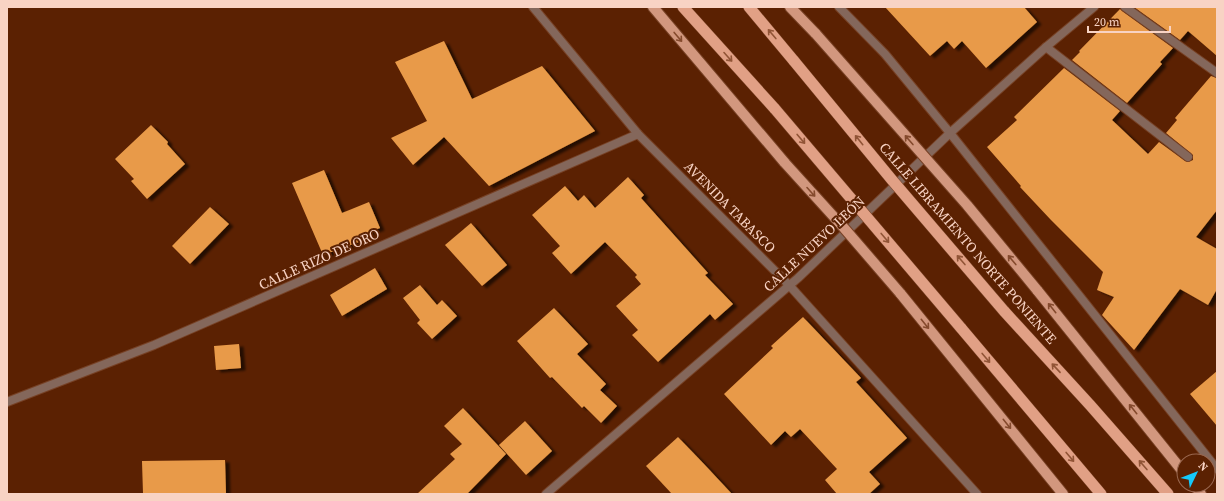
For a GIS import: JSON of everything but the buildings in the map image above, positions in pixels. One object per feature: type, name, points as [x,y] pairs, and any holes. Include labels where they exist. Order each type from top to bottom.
[{"type":"highway","points":[[683,7],[776,109],[1101,494]]},
{"type":"highway","name":"CALLE LIBRAMIENTO NORTE PONIENTE","points":[[750,7],[892,180],[1004,311],[1090,405],[1168,494]]},
{"type":"main road","points":[[653,7],[785,163],[900,293],[1063,494]]},
{"type":"main road","name":"CALLE LIBRAMIENTO NORTE PONIENTE","points":[[790,7],[816,34],[966,205],[1037,290],[1176,462]]},
{"type":"street","name":"AVENIDA TABASCO","points":[[533,7],[638,134],[789,286],[977,494]]},
{"type":"street","points":[[838,7],[885,54],[950,133],[1217,469]]},
{"type":"street","name":"CALLE NUEVO LEÓN","points":[[546,494],[789,286],[950,133],[1046,47],[1094,7]]},
{"type":"street","points":[[1125,7],[1217,73]]},
{"type":"street","points":[[1046,47],[1188,157]]},
{"type":"street","name":"CALLE RIZO DE ORO","points":[[7,402],[161,342],[638,134]]}]
